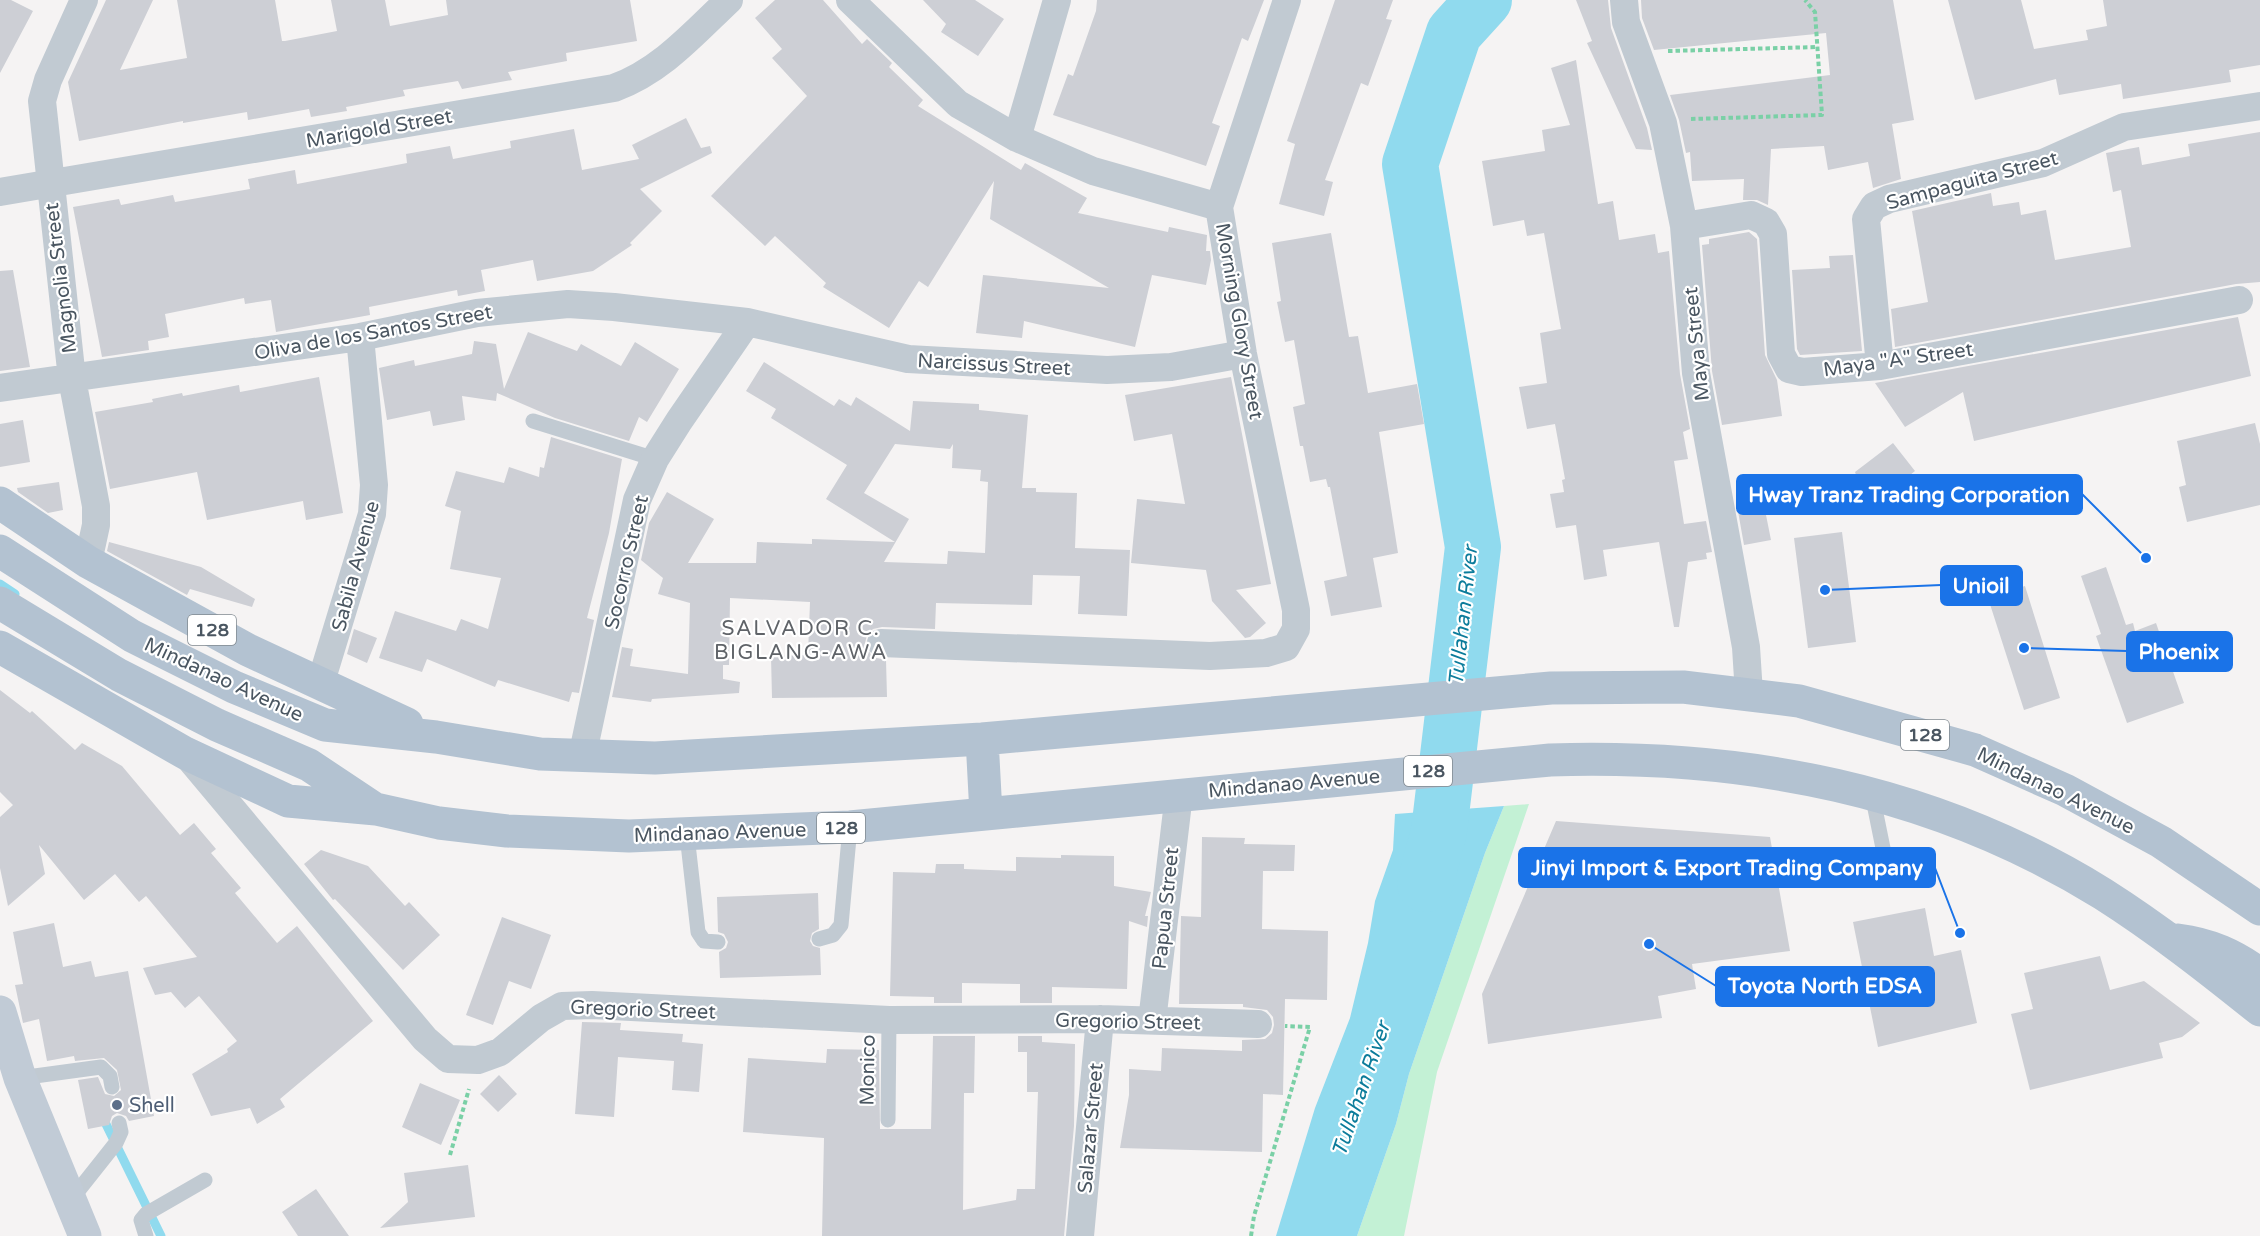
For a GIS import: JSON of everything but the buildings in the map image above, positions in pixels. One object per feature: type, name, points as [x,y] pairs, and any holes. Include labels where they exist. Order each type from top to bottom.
[{"type":"main road","name":"Mindanao Avenue","points":[[0,503],[88,562],[248,650],[436,737]]},
{"type":"main road","name":"Mindanao Avenue","points":[[0,551],[132,636],[234,687],[326,725],[582,757],[655,758],[982,739],[1551,688],[1683,687],[1798,701],[1864,717],[1975,750],[2066,790],[2161,842],[2260,909]]},
{"type":"main road","name":"Mindanao Avenue","points":[[0,603],[119,675],[217,725],[309,765],[376,809]]},
{"type":"main road","name":"Mindanao Avenue","points":[[0,647],[185,753],[288,801],[376,809],[439,823],[507,831],[618,836],[850,827],[1550,760],[1626,758],[1702,762],[1792,775],[1872,794],[1952,821],[2028,854],[2101,893],[2171,939],[2260,1010]]},
{"type":"main road","points":[[982,739],[986,814]]},
{"type":"main road","points":[[2171,939],[2210,945],[2241,960],[2260,974]]},
{"type":"main road","points":[[0,1012],[20,1078],[85,1236]]},
{"type":"street","name":"Magnolia Street","points":[[84,0],[48,80],[42,101],[49,184],[72,379],[96,506],[96,525],[88,562]]},
{"type":"street","name":"Marigold Street","points":[[0,192],[614,88],[636,80],[657,67],[729,0]]},
{"type":"street","points":[[850,0],[958,104],[1017,138],[1093,171],[1220,207]]},
{"type":"street","points":[[1017,138],[1056,0]]},
{"type":"street","name":"Morning Glory Street","points":[[881,643],[1220,656],[1266,654],[1286,647],[1296,629],[1296,610],[1243,354],[1220,207],[1287,0]]},
{"type":"street","name":"Maya Street","points":[[1624,0],[1626,22],[1663,123],[1684,226],[1696,373],[1746,647],[1749,694]]},
{"type":"street","name":"Sampaguita Street","points":[[1880,366],[1866,219],[1874,206],[1889,199],[2043,163],[2124,127],[2260,106]]},
{"type":"street","name":"Maya \"A\" Street","points":[[1684,226],[1751,215],[1766,222],[1773,234],[1781,354],[1789,369],[1802,372],[1880,366],[2239,300]]},
{"type":"street","name":"Oliva de los Santos Street","points":[[0,388],[360,337],[477,313],[568,304],[614,306],[747,322]]},
{"type":"street","name":"Narcissus Street","points":[[747,322],[908,359],[1118,370],[1171,367],[1243,354]]},
{"type":"street","name":"Socorro Street","points":[[582,757],[637,500],[655,459],[747,322]]},
{"type":"street","name":"Sabila Avenue","points":[[320,685],[372,514],[374,485],[360,337]]},
{"type":"street","name":"Gregorio Street","points":[[185,753],[425,1039],[448,1059],[478,1060],[500,1052],[541,1018],[562,1006],[592,1005],[889,1020],[1100,1019],[1258,1024]]},
{"type":"street","name":"Papua Street","points":[[1152,1021],[1179,794]]},
{"type":"street","name":"Salazar Street","points":[[1080,1236],[1100,1019]]},
{"type":"lane","points":[[533,421],[655,459]]},
{"type":"lane","points":[[1872,794],[1885,858]]},
{"type":"lane","points":[[819,939],[833,935],[841,926],[850,827]]},
{"type":"lane","points":[[687,835],[698,932],[704,941],[718,942]]},
{"type":"lane","name":"Monico","points":[[888,1120],[889,1020]]},
{"type":"lane","points":[[20,1078],[101,1067],[110,1076],[112,1087]]},
{"type":"lane","points":[[70,1201],[116,1143],[121,1132],[119,1123]]},
{"type":"lane","points":[[146,1236],[141,1220],[146,1214],[205,1180]]},
{"type":"path","points":[[1663,123],[1702,117],[1822,115],[1815,12],[1805,0]]},
{"type":"path","points":[[1638,52],[1818,47]]},
{"type":"path","points":[[1251,1236],[1310,1027],[1258,1024]]},
{"type":"path","points":[[450,1155],[478,1060]]},
{"type":"green space","points":[[1529,804],[1437,1072],[1404,1236],[1357,1236],[1396,1124],[1409,1074],[1485,853],[1504,806]]},
{"type":"water","points":[[1504,806],[1485,853],[1409,1074],[1396,1124],[1357,1236],[1276,1236],[1315,1108],[1350,1018],[1368,943],[1375,901],[1393,850],[1395,814]]},
{"type":"waterway","name":"Tullahan River","points":[[1425,884],[1439,831],[1473,547],[1410,164],[1454,33],[1484,0]]},
{"type":"waterway","points":[[0,584],[15,594]]},
{"type":"waterway","points":[[101,1114],[161,1236]]},
{"type":"place","name":"Hway Tranz Trading Corporation","points":[[2146,558]]},
{"type":"place","name":"Unioil","points":[[1825,590]]},
{"type":"place","name":"Phoenix","points":[[2024,648]]},
{"type":"place","name":"Jinyi Import & Export Trading Company","points":[[1960,933]]},
{"type":"place","name":"Toyota North EDSA","points":[[1649,944]]},
{"type":"place","name":"Shell","points":[[117,1105]]},
{"type":"district","name":"SALVADOR C. BIGLANG-AWA","points":[[801,640]]}]
